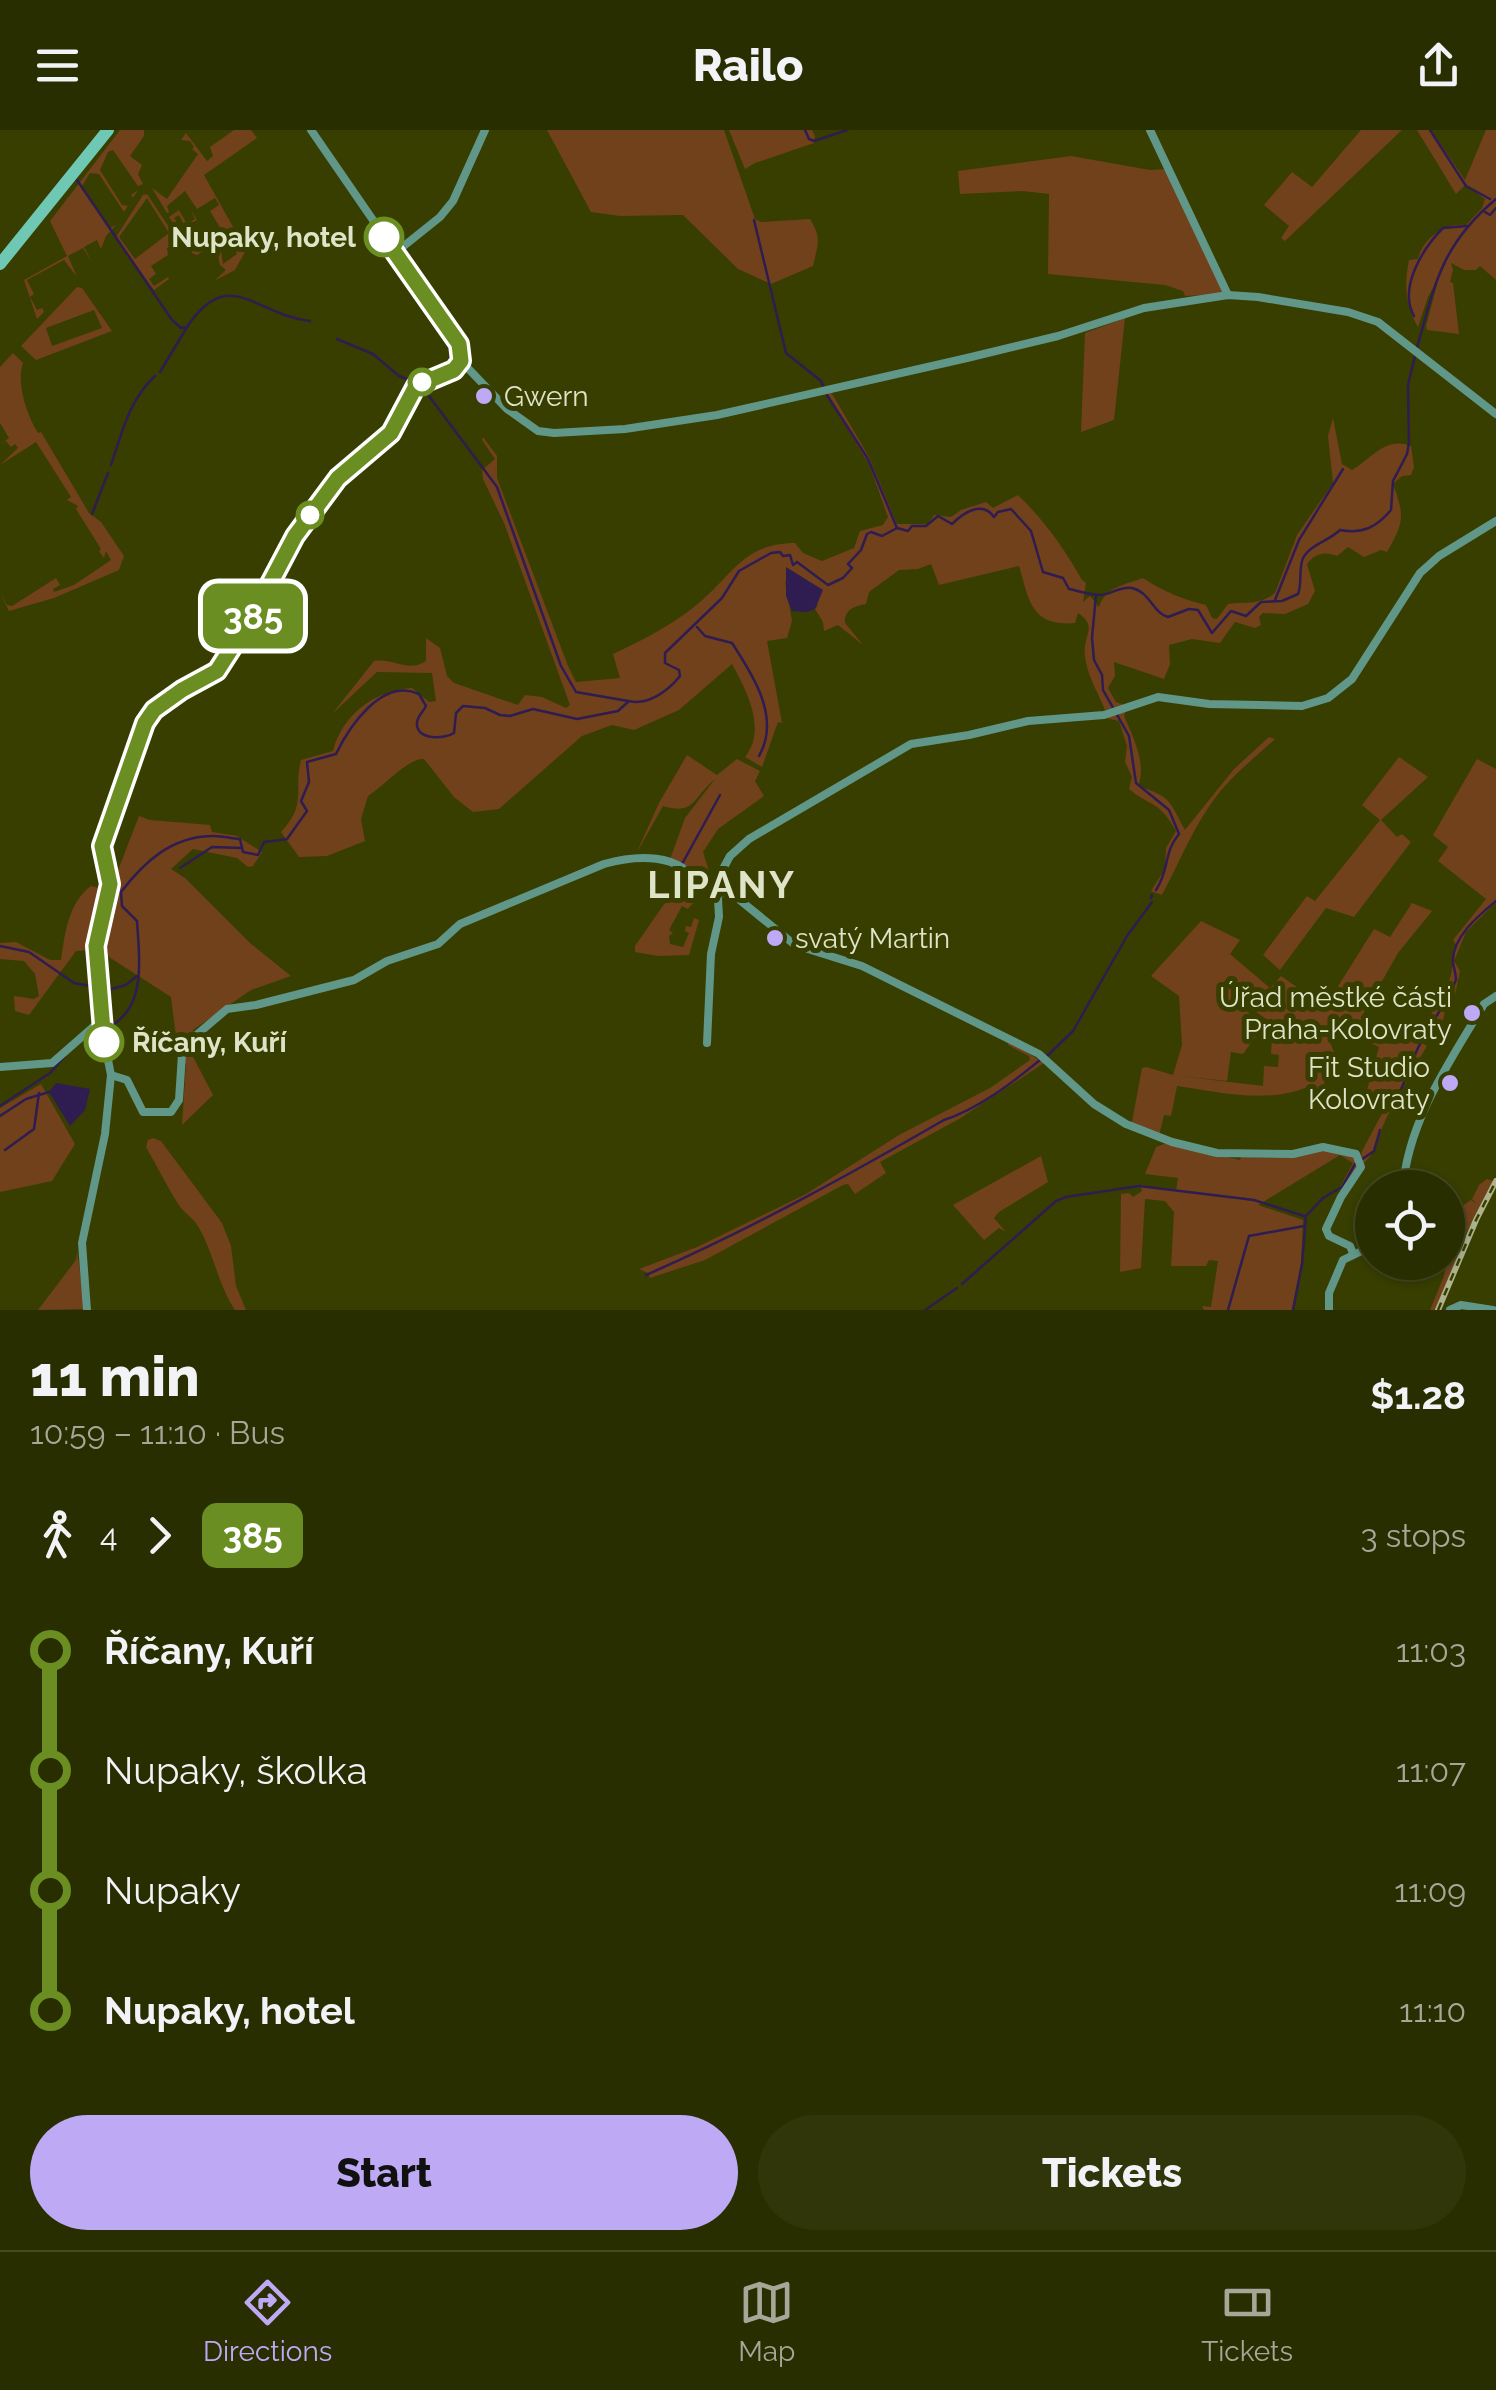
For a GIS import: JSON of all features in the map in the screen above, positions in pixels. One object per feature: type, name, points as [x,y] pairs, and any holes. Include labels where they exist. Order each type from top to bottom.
[{"type":"highway","points":[[0,252],[98,130]]},
{"type":"highway","points":[[0,264],[108,130]]},
{"type":"street","points":[[311,130],[459,344],[461,361],[506,409],[538,430],[624,430],[717,415],[1058,336],[1144,308],[1228,296],[1348,312],[1378,322],[1496,414]]},
{"type":"street","points":[[395,254],[440,218],[453,200],[485,130]]},
{"type":"street","points":[[1150,130],[1228,296]]},
{"type":"street","points":[[88,1310],[82,1243],[102,1152],[111,1075],[101,1026],[96,946],[110,878],[102,846],[145,723],[154,710],[182,690],[214,674],[230,655],[292,542],[338,478],[391,433],[418,385],[454,370],[461,361]]},
{"type":"street","points":[[708,1043],[711,954],[719,916],[716,889],[720,872],[736,849],[911,744],[1028,720],[1117,711],[1166,697],[1209,704],[1312,704],[1340,691],[1420,573],[1496,521]]},
{"type":"street","points":[[111,1075],[126,1080],[143,1112],[170,1112],[179,1100],[186,1042],[226,1009],[354,980],[387,962],[438,944],[460,924],[616,860],[649,858],[682,866],[693,874],[698,885],[747,904],[795,944],[862,966],[1042,1056],[1110,1116],[1192,1148],[1293,1154],[1324,1147],[1356,1154],[1360,1170],[1326,1228],[1330,1237],[1350,1246],[1353,1252],[1343,1260],[1329,1294],[1328,1310]]},
{"type":"street","points":[[1406,1170],[1434,1091],[1484,1004],[1496,996]]},
{"type":"street","points":[[0,1067],[52,1063],[101,1026]]},
{"type":"street","points":[[1450,1310],[1461,1305],[1492,1310]]},
{"type":"shaded area","points":[[120,130],[144,130],[130,156],[142,165],[138,174],[143,184],[138,186],[113,150],[108,152],[100,170],[122,205],[128,206],[124,212],[99,174],[90,173],[82,186],[110,228],[116,225],[101,249],[97,240],[84,247],[92,262],[83,248],[68,256],[77,277],[64,260],[27,280],[34,294],[30,297],[37,310],[42,308],[44,312],[37,319],[24,280],[67,256],[50,221]]},
{"type":"shaded area","points":[[234,130],[251,130],[257,138],[204,175],[246,250],[235,270],[214,281],[226,270],[220,265],[217,251],[221,250],[223,264],[237,254],[226,237],[197,255],[169,217],[179,210],[187,224],[195,219],[191,210],[197,220],[185,227],[179,215],[174,218],[194,249],[222,231],[210,211],[219,205],[215,198],[197,209],[185,191],[167,206],[167,213],[152,188],[167,199],[198,154],[190,141],[181,140],[186,133],[207,161],[213,156],[210,147]]},
{"type":"shaded area","points":[[547,130],[724,130],[755,219],[810,219],[818,241],[813,266],[771,284],[738,269],[683,215],[620,216],[591,212]]},
{"type":"shaded area","points":[[729,130],[812,130],[815,136],[814,143],[745,169]]},
{"type":"shaded area","points":[[1361,130],[1402,130],[1285,241],[1281,238],[1289,226],[1264,205],[1292,172],[1312,187]]},
{"type":"shaded area","points":[[1417,130],[1431,130],[1465,180],[1486,130],[1496,130],[1496,280],[1480,266],[1464,270],[1451,263],[1450,282],[1459,334],[1427,330],[1439,277],[1418,327],[1407,295],[1409,260],[1418,259],[1436,233],[1450,226],[1466,225],[1485,199],[1465,185],[1456,194]]},
{"type":"shaded area","points":[[1071,156],[1150,170],[1167,169],[1223,291],[1221,294],[1185,296],[1183,291],[1165,285],[1048,274],[1049,194],[960,194],[958,171]]},
{"type":"shaded area","points":[[147,194],[178,241],[167,248],[168,255],[151,266],[156,274],[149,279],[154,286],[169,279],[154,290],[116,237]],"holes":[[[147,198],[169,233],[135,259],[119,237]]]},
{"type":"shaded area","points":[[77,287],[82,288],[112,331],[36,360],[21,346]],"holes":[[[94,310],[102,328],[52,346],[46,328]]]},
{"type":"shaded area","points":[[1125,318],[1114,420],[1081,432],[1085,333]]},
{"type":"shaded area","points":[[13,353],[23,363],[22,390],[34,426],[89,513],[101,522],[124,556],[119,570],[54,598],[9,611],[0,592],[7,605],[12,606],[56,578],[60,585],[54,592],[74,585],[111,560],[106,551],[104,558],[99,551],[76,509],[78,506],[67,500],[71,497],[36,442],[0,465],[18,448],[6,441],[0,445],[9,438],[0,423],[0,367]]},
{"type":"shaded area","points":[[831,392],[869,457],[897,524],[928,524],[934,515],[951,517],[986,502],[993,508],[1018,495],[1053,535],[1086,583],[1083,602],[1090,596],[1099,607],[1111,590],[1143,578],[1206,605],[1212,618],[1217,619],[1228,604],[1257,601],[1275,593],[1297,535],[1333,483],[1328,436],[1333,418],[1342,464],[1352,470],[1380,449],[1402,444],[1411,446],[1414,467],[1411,475],[1402,476],[1393,484],[1401,519],[1387,552],[1381,550],[1364,557],[1348,547],[1337,556],[1317,555],[1307,564],[1315,591],[1308,604],[1285,614],[1263,613],[1259,617],[1261,625],[1255,628],[1235,622],[1220,643],[1192,639],[1169,645],[1170,664],[1164,679],[1114,662],[1115,676],[1108,688],[1116,702],[1124,705],[1105,710],[1090,677],[1085,649],[1088,623],[1078,613],[1075,623],[1060,623],[1040,615],[1029,600],[1019,566],[939,585],[931,564],[899,570],[869,592],[866,604],[854,607],[846,615],[845,623],[863,645],[838,625],[824,631],[815,609],[818,605],[785,581],[792,621],[787,638],[767,641],[782,723],[778,722],[762,767],[745,757],[755,723],[749,698],[732,664],[679,710],[634,730],[612,725],[582,736],[499,809],[473,812],[454,797],[424,759],[411,763],[368,796],[361,819],[365,841],[327,856],[299,857],[281,832],[297,804],[301,760],[333,751],[344,726],[373,699],[412,688],[429,702],[436,701],[432,673],[377,672],[332,714],[374,661],[407,665],[426,661],[426,638],[440,648],[447,676],[454,683],[518,705],[525,695],[542,697],[566,708],[570,705],[504,523],[483,479],[482,470],[495,459],[483,437],[497,456],[497,478],[576,682],[620,678],[613,654],[685,614],[749,556],[762,549],[795,543],[803,553],[822,561],[854,548],[860,531],[883,525],[888,517],[869,464],[825,393]]},
{"type":"shaded area","points":[[786,567],[823,590],[815,609],[792,611],[786,596]]},
{"type":"shaded area","points":[[1126,711],[1124,716],[1140,760],[1138,786],[1168,801],[1185,830],[1234,769],[1269,737],[1275,739],[1214,799],[1162,895],[1151,891],[1165,869],[1166,848],[1176,831],[1159,809],[1129,789],[1132,777],[1125,762],[1127,746],[1119,721],[1106,718]]},
{"type":"shaded area","points":[[687,755],[717,775],[737,759],[760,771],[755,781],[764,796],[718,829],[703,852],[709,871],[698,885],[669,862],[685,818],[715,779],[688,807],[663,806],[636,854]]},
{"type":"shaded area","points":[[1399,757],[1428,777],[1381,820],[1397,837],[1402,834],[1411,842],[1354,917],[1326,908],[1280,970],[1263,955],[1307,896],[1315,901],[1380,820],[1362,805]]},
{"type":"shaded area","points":[[1477,759],[1496,769],[1496,902],[1466,932],[1454,961],[1460,971],[1455,995],[1446,1005],[1443,1021],[1425,1040],[1417,1036],[1450,978],[1457,946],[1453,940],[1486,899],[1438,861],[1448,847],[1433,835]]},
{"type":"shaded area","points":[[139,816],[210,825],[212,832],[237,836],[262,852],[248,867],[237,858],[193,849],[171,869],[291,976],[251,990],[193,1030],[191,1053],[213,1095],[182,1125],[186,1064],[178,1053],[171,997],[98,950],[76,951],[29,1015],[15,1011],[14,996],[39,996],[35,974],[24,961],[0,959],[0,943],[16,942],[50,960],[61,960],[77,901],[91,886],[110,891]]},
{"type":"shaded area","points":[[682,868],[692,883],[694,902],[688,909],[682,906],[669,936],[670,944],[683,947],[689,933],[686,926],[691,927],[694,918],[699,920],[689,955],[635,952],[635,946],[669,897]]},
{"type":"shaded area","points":[[1412,903],[1432,911],[1398,953],[1361,1018],[1370,1022],[1367,1028],[1379,1040],[1360,1037],[1345,1028],[1330,1032],[1282,1030],[1240,1001],[1238,1005],[1269,1028],[1261,1029],[1243,1054],[1231,1052],[1227,1081],[1179,1076],[1263,1086],[1264,1066],[1278,1067],[1279,1055],[1271,1054],[1272,1036],[1337,1034],[1329,1039],[1335,1055],[1325,1088],[1315,1100],[1308,1087],[1260,1096],[1177,1086],[1171,1116],[1164,1115],[1159,1136],[1132,1122],[1142,1068],[1173,1075],[1182,1045],[1179,996],[1151,976],[1201,921],[1240,940],[1230,954],[1270,988],[1281,976],[1325,1007],[1374,929],[1390,937]]},
{"type":"shaded area","points":[[1417,1040],[1427,1046],[1363,1164],[1361,1153],[1385,1108],[1380,1097],[1367,1090],[1379,1047],[1369,1042],[1394,1044]]},
{"type":"shaded area","points":[[1009,1041],[1044,1063],[959,1119],[880,1162],[886,1173],[855,1194],[848,1184],[843,1185],[705,1260],[650,1278],[639,1269],[697,1247],[806,1194],[899,1135],[990,1088],[1030,1060],[1008,1045]]},
{"type":"shaded area","points":[[56,1083],[90,1089],[85,1110],[70,1126],[49,1092]]},
{"type":"shaded area","points":[[41,1084],[75,1144],[52,1181],[0,1192],[0,1108]]},
{"type":"shaded area","points":[[153,1138],[161,1141],[222,1223],[231,1246],[236,1286],[246,1310],[235,1310],[199,1228],[178,1204],[146,1147]]},
{"type":"shaded area","points":[[1167,1143],[1240,1160],[1316,1150],[1353,1154],[1359,1165],[1343,1191],[1339,1189],[1353,1163],[1340,1155],[1258,1205],[1303,1220],[1301,1264],[1292,1310],[1204,1310],[1202,1306],[1211,1307],[1218,1261],[1209,1260],[1206,1266],[1171,1266],[1174,1212],[1165,1201],[1145,1199],[1141,1268],[1120,1272],[1121,1194],[1133,1197],[1142,1191],[1140,1185],[1176,1191],[1178,1178],[1145,1174],[1156,1147]]},
{"type":"shaded area","points":[[1041,1156],[1048,1182],[999,1212],[994,1218],[1006,1232],[999,1228],[984,1240],[953,1205]]},
{"type":"shaded area","points":[[1487,1179],[1493,1181],[1465,1238],[1465,1204],[1471,1200],[1477,1204],[1472,1199]]},
{"type":"shaded area","points":[[77,1251],[85,1309],[38,1310],[76,1260]]},
{"type":"shaded area","points":[[1442,1280],[1448,1280],[1435,1310],[1430,1310]]},
{"type":"waterway","points":[[805,130],[814,141],[847,130]]},
{"type":"waterway","points":[[1430,130],[1466,186],[1490,199]]},
{"type":"waterway","points":[[77,180],[181,328],[187,327],[202,308],[230,296],[310,321]]},
{"type":"waterway","points":[[1417,348],[1436,284],[1452,249],[1496,199]]},
{"type":"waterway","points":[[1485,212],[1490,215],[1496,208]]},
{"type":"waterway","points":[[754,220],[786,353],[821,381],[824,388]]},
{"type":"waterway","points":[[1414,316],[1409,293],[1421,257],[1443,228],[1467,226]]},
{"type":"waterway","points":[[160,372],[187,327]]},
{"type":"waterway","points":[[337,339],[373,354],[399,376],[416,383]]},
{"type":"waterway","points":[[89,1034],[118,1021],[127,1012],[137,988],[137,921],[122,906],[121,892],[130,881],[160,853],[197,837],[240,839],[243,852],[258,855],[264,842],[287,839],[307,811],[301,801],[309,782],[307,762],[336,754],[358,719],[380,698],[392,692],[419,694],[426,706],[418,728],[431,737],[454,733],[456,713],[463,706],[510,716],[533,709],[577,719],[618,711],[629,701],[658,696],[680,676],[679,670],[665,663],[665,653],[722,598],[739,571],[771,553],[790,555],[793,565],[797,562],[828,585],[852,568],[848,564],[861,550],[867,534],[882,536],[897,528],[908,531],[912,526],[926,526],[938,516],[952,524],[978,509],[994,517],[1011,509],[1031,531],[1043,572],[1063,578],[1069,589],[1101,595],[1132,588],[1168,617],[1189,609],[1198,610],[1212,633],[1231,611],[1246,616],[1261,602],[1282,601],[1298,594],[1302,561],[1308,551],[1340,530],[1362,530],[1374,525],[1391,510],[1393,481],[1409,443],[1408,385],[1415,356]]},
{"type":"waterway","points":[[111,465],[133,406],[155,376]]},
{"type":"waterway","points":[[423,388],[497,487],[561,666],[576,692],[628,701]]},
{"type":"waterway","points":[[827,395],[868,459],[897,528]]},
{"type":"waterway","points":[[1275,600],[1299,540],[1343,469]]},
{"type":"waterway","points":[[92,514],[108,473]]},
{"type":"waterway","points":[[1096,595],[1092,638],[1103,690],[1129,736],[1136,783],[1169,810],[1179,834],[1156,890]]},
{"type":"waterway","points":[[697,627],[705,636],[732,643],[756,683],[767,727],[759,756]]},
{"type":"waterway","points":[[682,864],[720,795]]},
{"type":"waterway","points":[[180,868],[212,847],[242,848]]},
{"type":"waterway","points":[[665,902],[679,872]]},
{"type":"waterway","points":[[1391,1105],[1456,980],[1456,945],[1467,928],[1496,901]]},
{"type":"waterway","points":[[1047,1056],[1073,1031],[1127,936],[1152,902]]},
{"type":"waterway","points":[[0,946],[29,952],[74,983],[96,987]]},
{"type":"waterway","points":[[104,991],[126,985],[137,976]]},
{"type":"waterway","points":[[0,1106],[50,1073],[65,1056]]},
{"type":"waterway","points":[[646,1275],[760,1221],[969,1109],[1040,1060]]},
{"type":"waterway","points":[[0,1116],[26,1099],[49,1092]]},
{"type":"waterway","points":[[5,1150],[34,1129],[39,1093]]},
{"type":"waterway","points":[[1361,1160],[1374,1151],[1380,1130]]},
{"type":"waterway","points":[[1293,1310],[1306,1216],[1323,1198],[1342,1187],[1355,1164]]},
{"type":"waterway","points":[[962,1284],[1056,1201],[1066,1197],[1139,1186],[1254,1200],[1304,1216]]},
{"type":"waterway","points":[[1228,1310],[1249,1236],[1304,1226]]},
{"type":"waterway","points":[[925,1310],[957,1288]]},
{"type":"railway","points":[[1438,1310],[1496,1181]]},
{"type":"bus line","name":"385","points":[[104,1042],[96,934],[110,884],[102,846],[145,723],[154,710],[217,671],[255,612],[295,536],[338,478],[391,433],[416,386],[454,370],[461,361],[459,344],[384,237]]},
{"type":"place","name":"Nupaky, hotel","points":[[384,237]]},
{"type":"place","name":"Gwern","points":[[484,396]]},
{"type":"place","name":"svatý Martin","points":[[775,938]]},
{"type":"place","name":"Úřad městké části Praha-Kolovraty","points":[[1472,1013]]},
{"type":"place","name":"Říčany, Kuří","points":[[104,1042]]},
{"type":"place","name":"Fit Studio Kolovraty","points":[[1450,1083]]},
{"type":"district","name":"LIPANY","points":[[722,884]]}]
